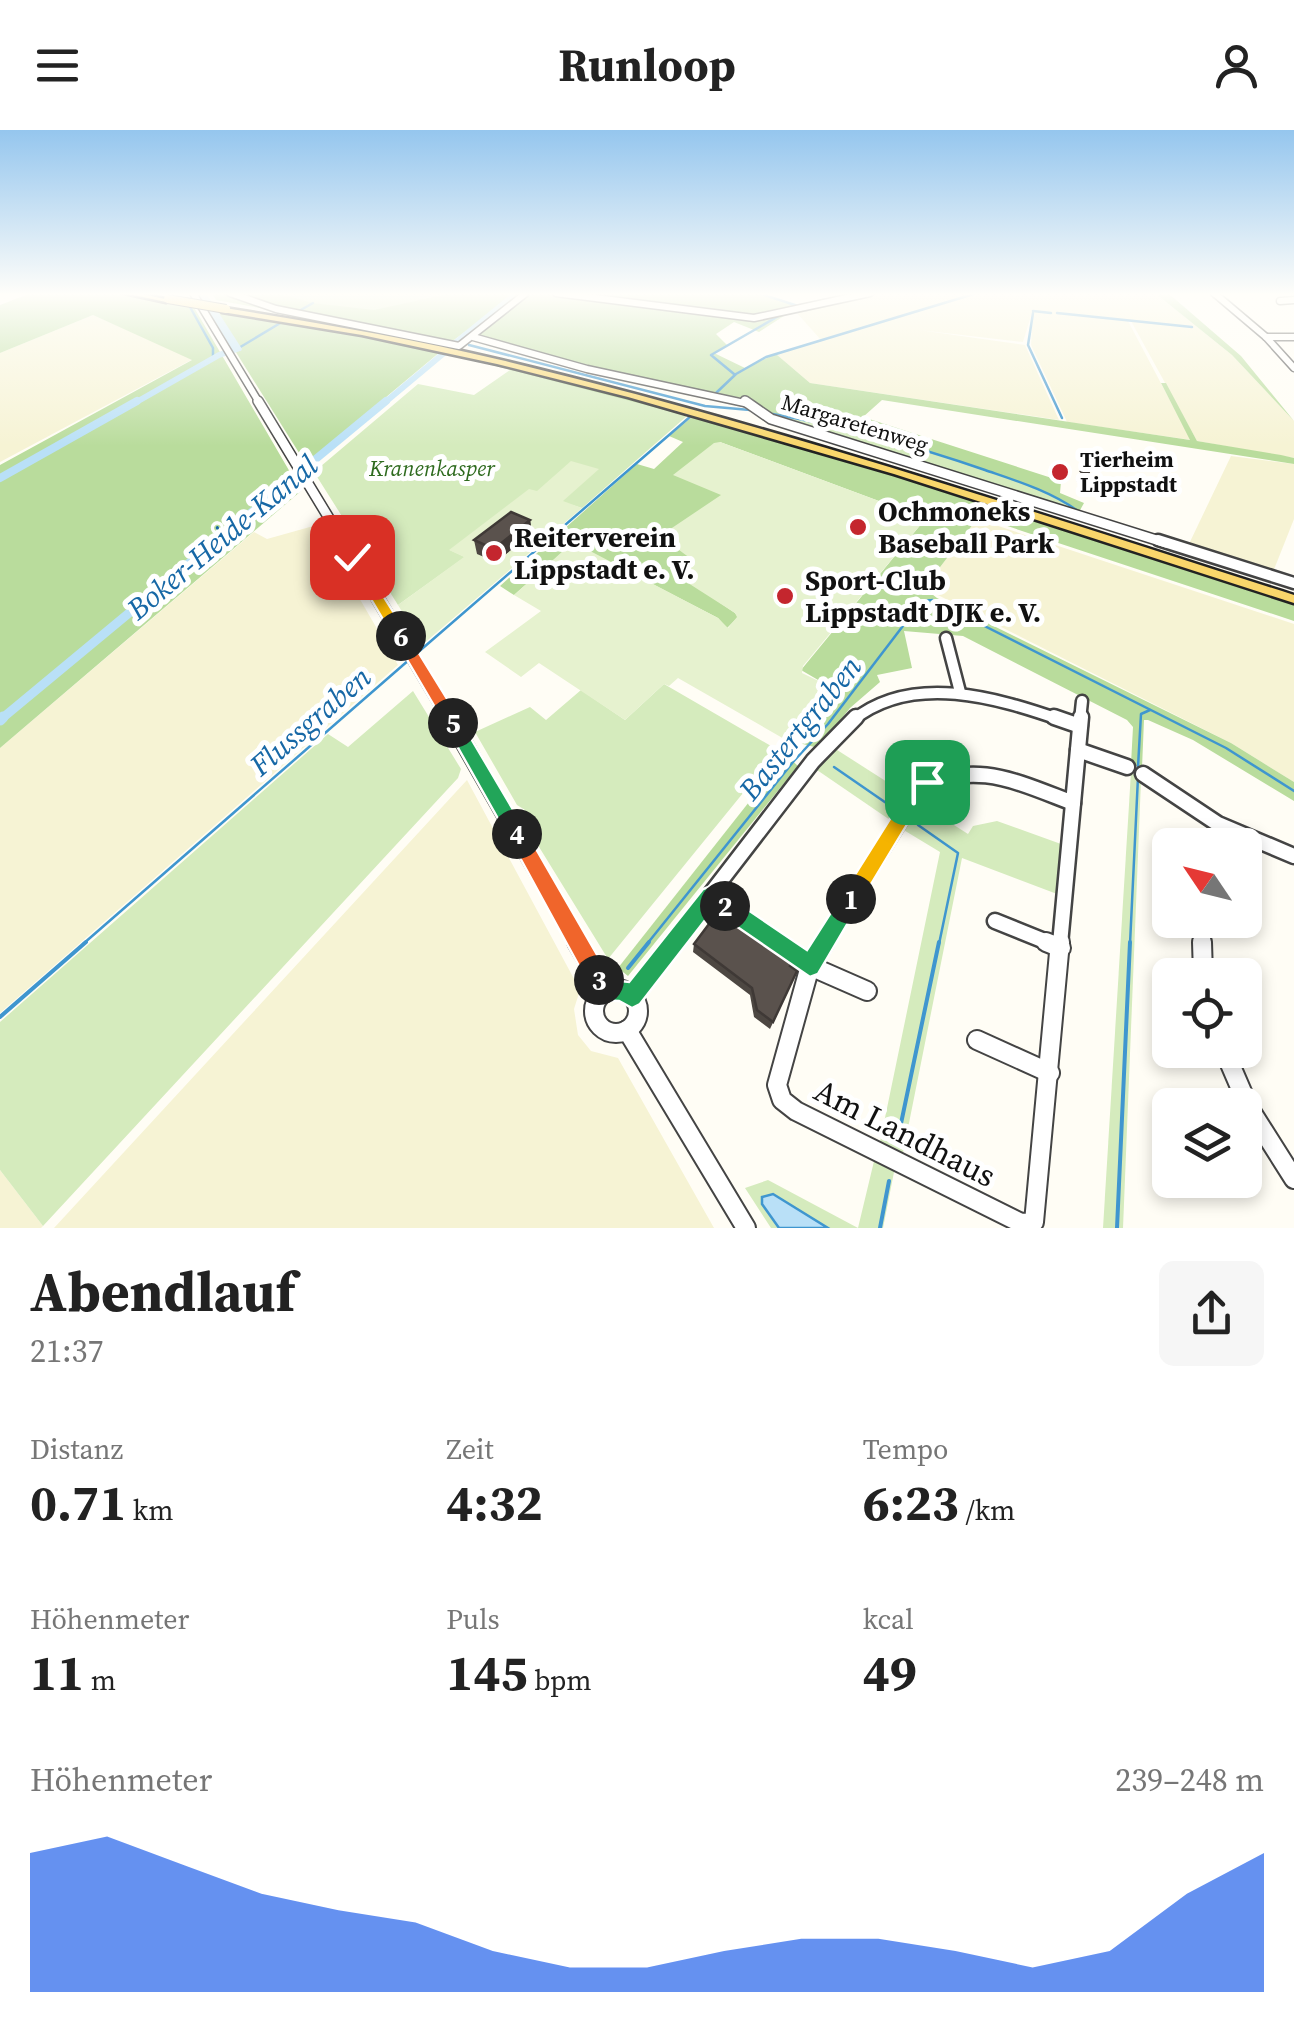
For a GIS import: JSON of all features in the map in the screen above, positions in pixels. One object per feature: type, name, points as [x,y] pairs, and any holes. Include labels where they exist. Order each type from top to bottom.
[{"type":"main road","points":[[422,344],[682,408],[856,458],[1294,596]]},
{"type":"street","points":[[223,344],[413,657],[606,992]]},
{"type":"street","name":"Margaretenweg","points":[[495,344],[540,358],[745,401],[762,412],[1294,583]]},
{"type":"street","points":[[1273,344],[1294,368]]},
{"type":"street","points":[[946,638],[960,692]]},
{"type":"street","points":[[632,996],[813,761],[857,716],[892,699],[960,692],[1008,702],[1080,726]]},
{"type":"street","points":[[1020,1226],[1034,1222],[1082,700]]},
{"type":"street","points":[[1078,750],[1127,766]]},
{"type":"street","name":"Am Landhaus","points":[[1020,1226],[782,1100],[777,1086],[810,966],[917,792],[927,782],[966,771],[994,775],[1073,803]]},
{"type":"street","points":[[1144,774],[1220,828]]},
{"type":"street","points":[[1262,847],[1294,856]]},
{"type":"street","points":[[711,896],[810,966],[867,990]]},
{"type":"street","points":[[995,920],[1061,948]]},
{"type":"street","points":[[620,990],[632,996],[638,1014],[627,1030],[608,1032],[598,1022],[596,1009],[606,992],[620,990]]},
{"type":"street","points":[[627,1030],[746,1228]]},
{"type":"street","points":[[977,1040],[1050,1073]]},
{"type":"street","points":[[1232,1068],[1249,1108],[1294,1179]]},
{"type":"shaded area","points":[[21,344],[159,344],[193,359],[0,462],[0,353]]},
{"type":"shaded area","points":[[807,344],[1025,345],[1059,420],[810,383],[776,354]]},
{"type":"shaded area","points":[[1140,344],[1191,440],[1067,422],[1031,345]]},
{"type":"shaded area","points":[[1144,344],[1219,344],[1294,421],[1294,458],[1197,441]]},
{"type":"shaded area","points":[[1231,456],[1294,464],[1294,519],[1273,572],[1188,546]]},
{"type":"shaded area","points":[[977,519],[1294,624],[1294,782],[1231,743],[924,588]]},
{"type":"shaded area","points":[[317,525],[398,665],[0,1013],[0,748],[254,532],[267,539]]},
{"type":"shaded area","points":[[467,780],[580,990],[574,1009],[578,1035],[591,1051],[618,1058],[714,1228],[54,1228]]},
{"type":"shaded area","points":[[0,1170],[43,1226],[41,1228],[0,1228]]},
{"type":"green space","points":[[0,344],[21,344],[0,353]]},
{"type":"green space","points":[[157,344],[215,344],[301,491],[0,748],[0,465],[192,360]]},
{"type":"green space","points":[[231,344],[401,344],[440,352],[306,464]]},
{"type":"green space","points":[[504,344],[726,344],[714,353],[745,368],[776,354],[810,383],[1190,440],[1161,383],[1166,383],[1197,441],[1294,458],[1294,464],[882,400],[863,417],[1061,481],[1060,493],[1084,503],[1079,512],[1056,497],[1016,481],[909,445],[832,424],[772,414],[749,399],[532,354]]},
{"type":"green space","points":[[1219,344],[1227,344],[1241,356],[1294,421]]},
{"type":"green space","points":[[449,354],[617,393],[723,424],[1014,511],[1294,602],[1294,621],[965,512],[956,521],[965,524],[969,519],[977,519],[924,588],[937,598],[1231,743],[1294,782],[1294,801],[1193,740],[1148,720],[1144,720],[1142,768],[1131,764],[1133,727],[1127,720],[963,636],[904,631],[912,668],[877,675],[880,682],[850,708],[818,748],[803,744],[800,740],[837,691],[801,670],[922,523],[895,507],[720,442],[722,494],[685,579],[735,613],[738,617],[727,628],[718,618],[573,543],[514,595],[500,586],[637,464],[654,469],[683,442],[669,436],[692,417]]},
{"type":"green space","name":"Kranenkasper","points":[[513,368],[688,415],[582,508],[546,504],[497,521],[450,550],[465,557],[398,605],[314,472],[418,384],[474,395]]},
{"type":"green space","points":[[772,414],[860,432],[946,457],[1042,490],[1079,512]]},
{"type":"green space","name":"Sport-Club Lippstadt DJK e. V.","points":[[720,442],[895,507],[922,523],[803,666],[802,673],[829,686],[786,740],[678,678],[669,686],[664,684],[625,720],[539,663],[521,677],[485,652],[541,611],[514,595],[573,542],[718,618],[728,628],[737,617],[735,613],[688,583],[686,574],[694,561],[660,536],[721,495],[673,475]]},
{"type":"green space","name":"Reiterverein Lippstadt e. V.","points":[[571,461],[599,469],[563,501],[582,508],[422,645],[398,605],[464,557],[449,550],[529,489],[537,491]]},
{"type":"green space","points":[[664,684],[778,750],[608,959],[520,816],[525,810],[517,805],[475,732],[530,707],[546,720],[581,690],[625,720]]},
{"type":"green space","points":[[413,691],[461,769],[458,778],[43,1226],[0,1170],[0,1022],[328,734],[348,747]]},
{"type":"green space","points":[[834,748],[909,796],[893,822],[817,770]]},
{"type":"green space","points":[[786,755],[798,766],[628,976],[618,968]]},
{"type":"green space","points":[[1131,772],[1141,780],[1123,1228],[1103,1228]]},
{"type":"green space","points":[[918,802],[968,834],[973,826],[997,821],[1061,844],[1057,894],[962,858],[903,1153],[880,1142],[940,852],[902,829]]},
{"type":"green space","points":[[875,1157],[895,1167],[883,1228],[858,1228]]},
{"type":"green space","points":[[768,1180],[858,1228],[828,1228],[785,1201],[762,1197],[779,1228],[771,1228],[745,1188]]},
{"type":"water","points":[[773,1194],[828,1228],[779,1228],[762,1204],[762,1197]]},
{"type":"building","points":[[1088,460],[1095,462],[1088,473],[1081,471]]},
{"type":"building","points":[[511,512],[530,520],[494,549],[474,540]]},
{"type":"building","points":[[721,908],[794,960],[790,966],[797,971],[773,1022],[757,1010],[752,988],[694,944]]},
{"type":"waterway","points":[[211,344],[213,359]]},
{"type":"waterway","points":[[234,344],[237,349]]},
{"type":"waterway","points":[[237,349],[245,344]]},
{"type":"waterway","points":[[730,344],[711,355],[734,374]]},
{"type":"waterway","points":[[716,393],[736,374],[766,357],[808,344]]},
{"type":"waterway","points":[[1028,344],[1062,418]]},
{"type":"waterway","points":[[469,345],[705,406],[750,410]]},
{"type":"waterway","points":[[133,404],[219,355],[237,349]]},
{"type":"waterway","name":"Boker-Heide-Kanal","points":[[383,404],[444,353]]},
{"type":"waterway","points":[[0,478],[137,401]]},
{"type":"waterway","name":"Boker-Heide-Kanal","points":[[214,543],[386,401]]},
{"type":"waterway","points":[[773,414],[854,431],[959,461],[1033,487],[1078,511]]},
{"type":"waterway","name":"Flussgraben","points":[[416,654],[691,416]]},
{"type":"waterway","name":"Boker-Heide-Kanal","points":[[3,717],[0,720],[217,540]]},
{"type":"waterway","name":"Bastertgraben","points":[[647,944],[828,724],[922,601],[933,600],[1226,748],[1294,791]]},
{"type":"waterway","name":"Flussgraben","points":[[83,944],[410,659]]},
{"type":"waterway","points":[[1138,767],[1141,714],[1150,710]]},
{"type":"waterway","points":[[834,767],[892,807]]},
{"type":"waterway","points":[[1130,944],[1138,777]]},
{"type":"waterway","points":[[918,825],[958,853],[939,944]]},
{"type":"waterway","name":"Flussgraben","points":[[0,1017],[86,942]]},
{"type":"waterway","name":"Bastertgraben","points":[[628,968],[649,942]]},
{"type":"waterway","points":[[899,1133],[939,942]]},
{"type":"waterway","points":[[1117,1228],[1130,942]]},
{"type":"waterway","points":[[880,1228],[889,1181]]},
{"type":"place","name":"Tierheim Lippstadt","points":[[1060,472]]},
{"type":"place","name":"Ochmoneks Baseball Park","points":[[858,527]]},
{"type":"place","name":"Reiterverein Lippstadt e. V.","points":[[494,553]]},
{"type":"place","name":"Sport-Club Lippstadt DJK e. V.","points":[[785,596]]},
{"type":"route","points":[[352,557],[430,684],[606,992],[620,990],[632,996],[711,896],[810,966],[917,792],[927,782]]}]
